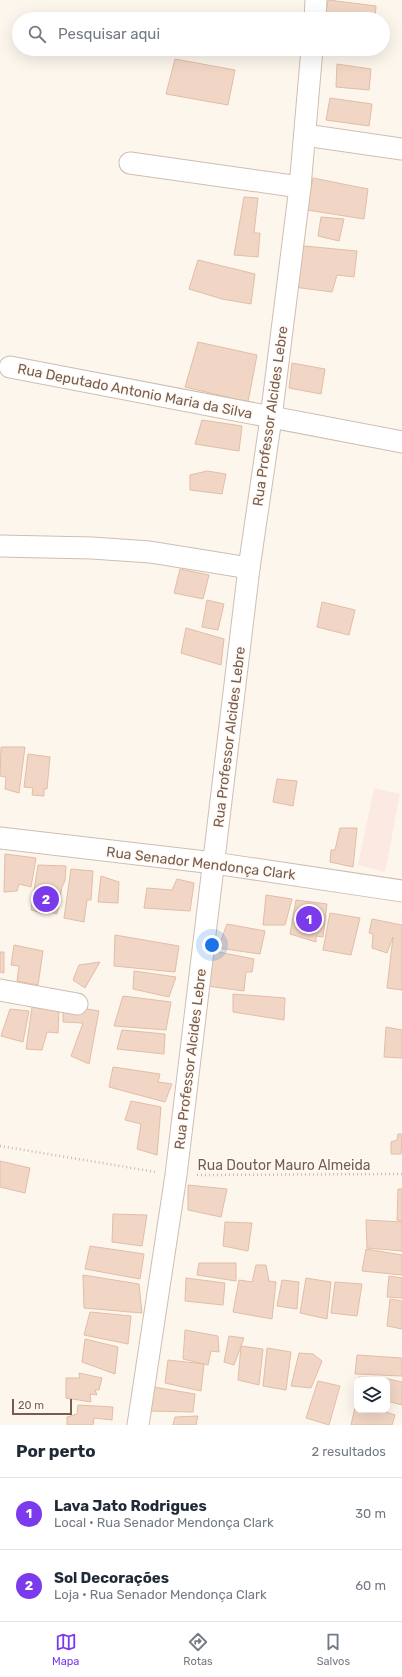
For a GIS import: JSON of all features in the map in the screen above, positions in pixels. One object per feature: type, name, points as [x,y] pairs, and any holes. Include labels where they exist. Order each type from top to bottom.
[{"type":"street","points":[[315,12],[316,0]]},
{"type":"street","name":"Rua Professor Alcides Lebre","points":[[138,1425],[176,1175],[249,568],[271,418],[300,187],[311,56]]},
{"type":"street","points":[[305,135],[402,149]]},
{"type":"street","points":[[130,163],[300,187]]},
{"type":"street","name":"Rua Deputado Antonio Maria da Silva","points":[[10,367],[402,442]]},
{"type":"street","points":[[0,546],[92,548],[150,552],[249,568]]},
{"type":"street","name":"Rua Senador Mendonça Clark","points":[[0,838],[214,863],[402,891]]},
{"type":"street","points":[[0,990],[77,1004]]},
{"type":"path","name":"Rua Doutor Mauro Almeida","points":[[0,1146],[176,1175],[402,1174]]},
{"type":"shaded area","points":[[374,788],[400,794],[385,872],[358,865]]},
{"type":"building","points":[[328,0],[376,6],[376,12],[326,12]]},
{"type":"building","points":[[175,59],[235,70],[228,105],[166,94]]},
{"type":"building","points":[[337,64],[371,69],[369,90],[336,87]]},
{"type":"building","points":[[330,98],[372,104],[369,126],[326,120]]},
{"type":"building","points":[[313,178],[368,189],[364,219],[307,210]]},
{"type":"building","points":[[244,197],[258,198],[254,233],[260,233],[258,257],[234,255]]},
{"type":"building","points":[[321,217],[344,219],[339,241],[318,236]]},
{"type":"building","points":[[304,246],[357,251],[354,277],[337,275],[332,292],[294,287]]},
{"type":"building","points":[[198,260],[255,274],[251,304],[222,299],[189,289]]},
{"type":"building","points":[[198,342],[257,355],[248,402],[185,387]]},
{"type":"building","points":[[292,363],[325,369],[321,394],[289,388]]},
{"type":"building","points":[[202,420],[242,426],[239,451],[195,444]]},
{"type":"building","points":[[207,471],[226,474],[222,494],[190,490],[190,475]]},
{"type":"building","points":[[180,569],[209,575],[203,599],[174,593]]},
{"type":"building","points":[[207,600],[224,604],[218,630],[202,627]]},
{"type":"building","points":[[322,602],[355,610],[349,635],[317,627]]},
{"type":"building","points":[[186,628],[224,639],[221,665],[181,653]]},
{"type":"building","points":[[1,747],[25,747],[19,793],[5,789],[6,777],[0,776]]},
{"type":"building","points":[[28,754],[50,757],[47,789],[44,789],[44,796],[32,795],[33,788],[24,787]]},
{"type":"building","points":[[277,779],[297,781],[293,806],[273,802]]},
{"type":"building","points":[[340,828],[357,828],[353,867],[330,862],[331,850],[335,850]]},
{"type":"building","points":[[5,854],[36,858],[31,887],[19,884],[17,891],[4,892]]},
{"type":"building","points":[[38,865],[66,866],[65,881],[62,887],[57,914],[43,910],[42,913],[31,910]]},
{"type":"building","points":[[71,869],[93,871],[91,900],[87,900],[84,922],[64,918]]},
{"type":"building","points":[[101,876],[119,882],[118,903],[98,902]]},
{"type":"building","points":[[177,879],[194,883],[190,911],[144,908],[147,888],[172,890]]},
{"type":"building","points":[[266,895],[292,899],[285,925],[263,925]]},
{"type":"building","points":[[296,900],[327,904],[323,937],[316,936],[316,942],[290,934]]},
{"type":"building","points":[[330,913],[360,918],[351,955],[323,950]]},
{"type":"building","points":[[372,919],[402,925],[402,990],[387,988],[393,937],[387,953],[372,948],[373,934],[369,933]]},
{"type":"building","points":[[227,924],[265,931],[260,954],[218,948]]},
{"type":"building","points":[[115,935],[179,946],[175,972],[114,966]]},
{"type":"building","points":[[14,945],[43,951],[38,985],[17,981],[19,966],[11,965]]},
{"type":"building","points":[[214,951],[254,959],[252,972],[246,972],[244,991],[207,986]]},
{"type":"building","points":[[0,952],[4,952],[4,973],[0,972]]},
{"type":"building","points":[[100,962],[85,988],[73,980],[79,965]]},
{"type":"building","points":[[134,971],[176,977],[169,997],[133,989]]},
{"type":"building","points":[[233,994],[285,998],[284,1020],[233,1012]]},
{"type":"building","points":[[123,996],[171,1002],[166,1030],[114,1026]]},
{"type":"building","points":[[63,1005],[99,1011],[89,1064],[71,1056],[83,1023],[63,1022]]},
{"type":"building","points":[[32,1007],[59,1011],[58,1033],[47,1032],[42,1050],[26,1049]]},
{"type":"building","points":[[10,1009],[29,1011],[23,1042],[1,1036]]},
{"type":"building","points":[[386,1027],[402,1030],[402,1058],[384,1057]]},
{"type":"building","points":[[122,1030],[165,1034],[164,1054],[117,1049]]},
{"type":"building","points":[[113,1067],[160,1074],[158,1082],[172,1084],[165,1102],[109,1087]]},
{"type":"building","points":[[131,1101],[161,1107],[157,1155],[137,1149],[141,1124],[125,1120]]},
{"type":"building","points":[[398,1134],[402,1134],[401,1154],[391,1154],[391,1142],[397,1140]]},
{"type":"building","points":[[0,1161],[30,1168],[25,1193],[0,1187]]},
{"type":"building","points":[[188,1185],[227,1189],[221,1217],[188,1210]]},
{"type":"building","points":[[398,1189],[402,1189],[402,1221],[397,1220]]},
{"type":"building","points":[[113,1214],[147,1215],[142,1246],[112,1242]]},
{"type":"building","points":[[366,1220],[402,1222],[402,1251],[367,1248]]},
{"type":"building","points":[[225,1222],[252,1223],[248,1251],[223,1246]]},
{"type":"building","points":[[90,1246],[144,1254],[140,1279],[85,1269]]},
{"type":"building","points":[[366,1249],[402,1255],[402,1275],[362,1271]]},
{"type":"building","points":[[199,1263],[236,1263],[236,1281],[197,1275]]},
{"type":"building","points":[[256,1265],[266,1265],[269,1281],[276,1282],[272,1319],[233,1312],[239,1280],[252,1282]]},
{"type":"building","points":[[83,1275],[139,1284],[142,1313],[84,1308]]},
{"type":"building","points":[[389,1276],[402,1278],[402,1298],[387,1297]]},
{"type":"building","points":[[186,1278],[225,1283],[223,1305],[185,1301]]},
{"type":"building","points":[[306,1278],[331,1282],[327,1319],[300,1313]]},
{"type":"building","points":[[282,1280],[299,1282],[297,1309],[277,1306]]},
{"type":"building","points":[[335,1282],[362,1284],[357,1316],[331,1313]]},
{"type":"building","points":[[390,1299],[402,1301],[402,1329],[387,1326]]},
{"type":"building","points":[[90,1312],[131,1316],[128,1344],[84,1335]]},
{"type":"building","points":[[185,1330],[218,1336],[219,1352],[211,1351],[208,1365],[183,1359]]},
{"type":"building","points":[[229,1336],[244,1338],[234,1365],[224,1362]]},
{"type":"building","points":[[85,1339],[118,1347],[115,1374],[82,1362]]},
{"type":"building","points":[[241,1346],[263,1349],[259,1385],[238,1380]]},
{"type":"building","points":[[267,1348],[291,1352],[286,1390],[263,1386]]},
{"type":"building","points":[[299,1353],[313,1354],[322,1361],[311,1388],[291,1386]]},
{"type":"building","points":[[357,1355],[402,1358],[402,1376],[355,1374]]},
{"type":"building","points":[[168,1360],[204,1364],[201,1391],[165,1383]]},
{"type":"building","points":[[79,1373],[102,1378],[99,1390],[95,1390],[97,1395],[90,1394],[91,1402],[66,1398],[66,1378],[80,1378]]},
{"type":"building","points":[[390,1379],[402,1382],[402,1405],[390,1402]]},
{"type":"building","points":[[318,1381],[340,1386],[329,1425],[306,1418]]},
{"type":"building","points":[[154,1387],[195,1394],[193,1412],[150,1411]]},
{"type":"building","points":[[78,1405],[113,1407],[112,1420],[94,1418],[93,1425],[67,1425],[67,1417],[77,1414]]},
{"type":"building","points":[[354,1412],[389,1413],[395,1415],[392,1425],[351,1425]]},
{"type":"building","points":[[198,1416],[196,1425],[173,1425],[175,1417]]},
{"type":"place","name":"Sol Decorações","points":[[46,899]]},
{"type":"place","name":"Lava Jato Rodrigues","points":[[309,919]]}]
